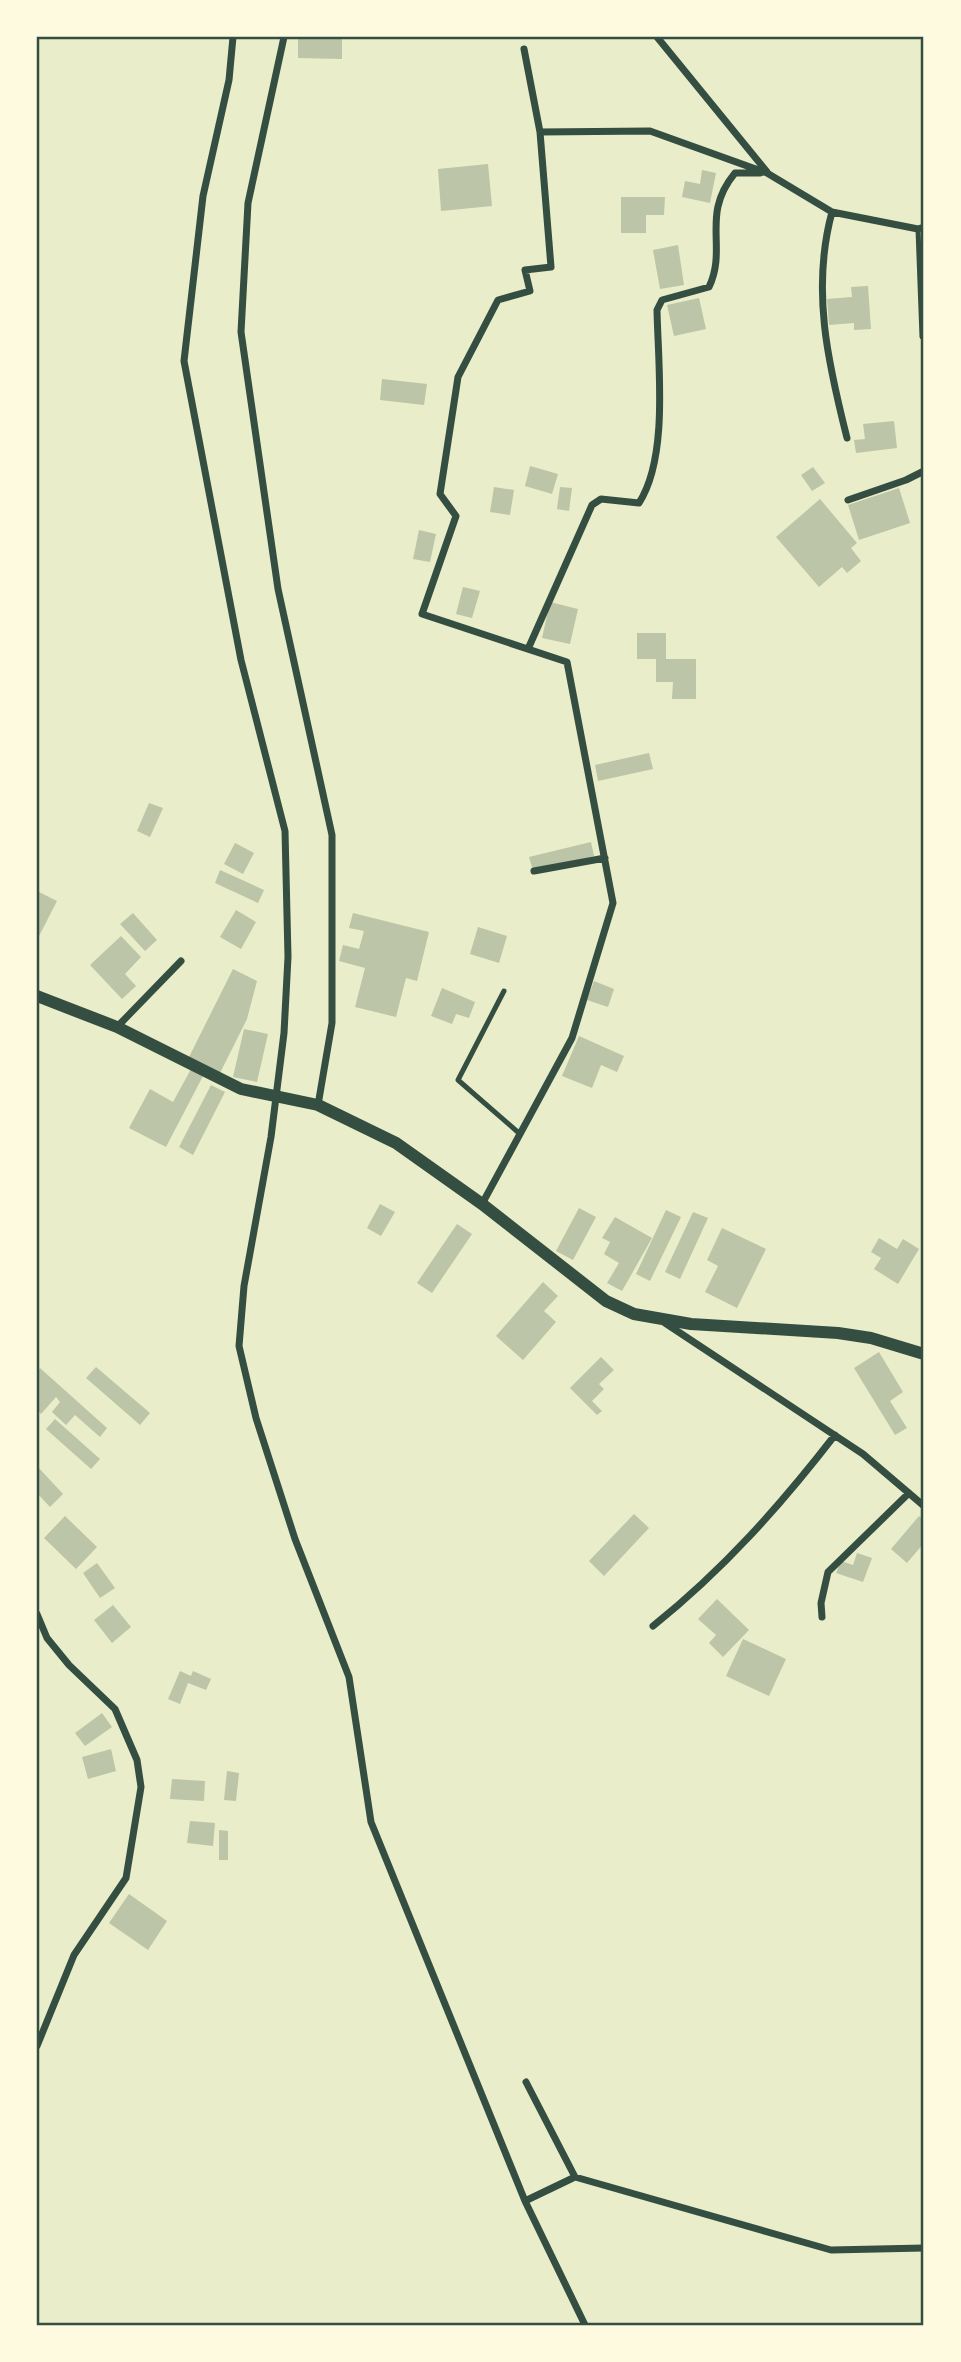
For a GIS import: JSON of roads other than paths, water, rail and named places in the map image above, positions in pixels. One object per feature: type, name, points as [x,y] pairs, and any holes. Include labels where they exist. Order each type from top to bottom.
[{"type":"street","points":[[233,37],[229,80],[203,196],[184,361],[241,660],[285,831],[288,957],[281,1099],[240,1318],[244,1374],[295,1539],[349,1677],[371,1822],[525,2201],[585,2325]]},
{"type":"street","points":[[284,37],[248,203],[241,332],[278,589],[332,835],[332,1023],[312,1104]]},
{"type":"street","points":[[657,37],[767,173]]},
{"type":"street","points":[[482,1204],[572,1038],[613,902],[567,662],[422,614],[456,516],[440,494],[458,377],[498,300],[530,291],[525,270],[551,267],[540,132],[524,49]]},
{"type":"street","points":[[540,132],[650,131],[767,173],[832,212],[921,228]]},
{"type":"street","points":[[528,649],[592,505],[601,499],[639,503],[646,492],[660,425],[657,310],[662,300],[709,287],[716,273],[715,211],[724,186],[735,173],[767,173]]},
{"type":"street","points":[[832,212],[824,254],[821,305],[827,359],[847,438]]},
{"type":"street","points":[[848,500],[924,471]]},
{"type":"street","points":[[534,871],[605,858]]},
{"type":"street","points":[[117,1027],[181,961]]},
{"type":"street","points":[[37,996],[117,1027],[241,1089],[312,1104],[396,1143],[482,1204],[606,1301],[634,1314],[660,1320],[838,1333],[871,1338],[924,1354]]},
{"type":"street","points":[[660,1320],[863,1454],[924,1506]]},
{"type":"street","points":[[653,1626],[698,1590],[747,1541],[835,1435]]},
{"type":"street","points":[[822,1617],[821,1603],[828,1572],[909,1493]]},
{"type":"street","points":[[37,1614],[47,1638],[115,1709],[136,1760],[141,1787],[126,1878],[74,1955],[37,2046]]},
{"type":"street","points":[[526,2082],[575,2177]]},
{"type":"street","points":[[525,2201],[575,2177],[831,2250],[924,2248]]},
{"type":"lane","points":[[921,228],[922,337]]},
{"type":"lane","points":[[504,992],[458,1080],[520,1133]]}]
